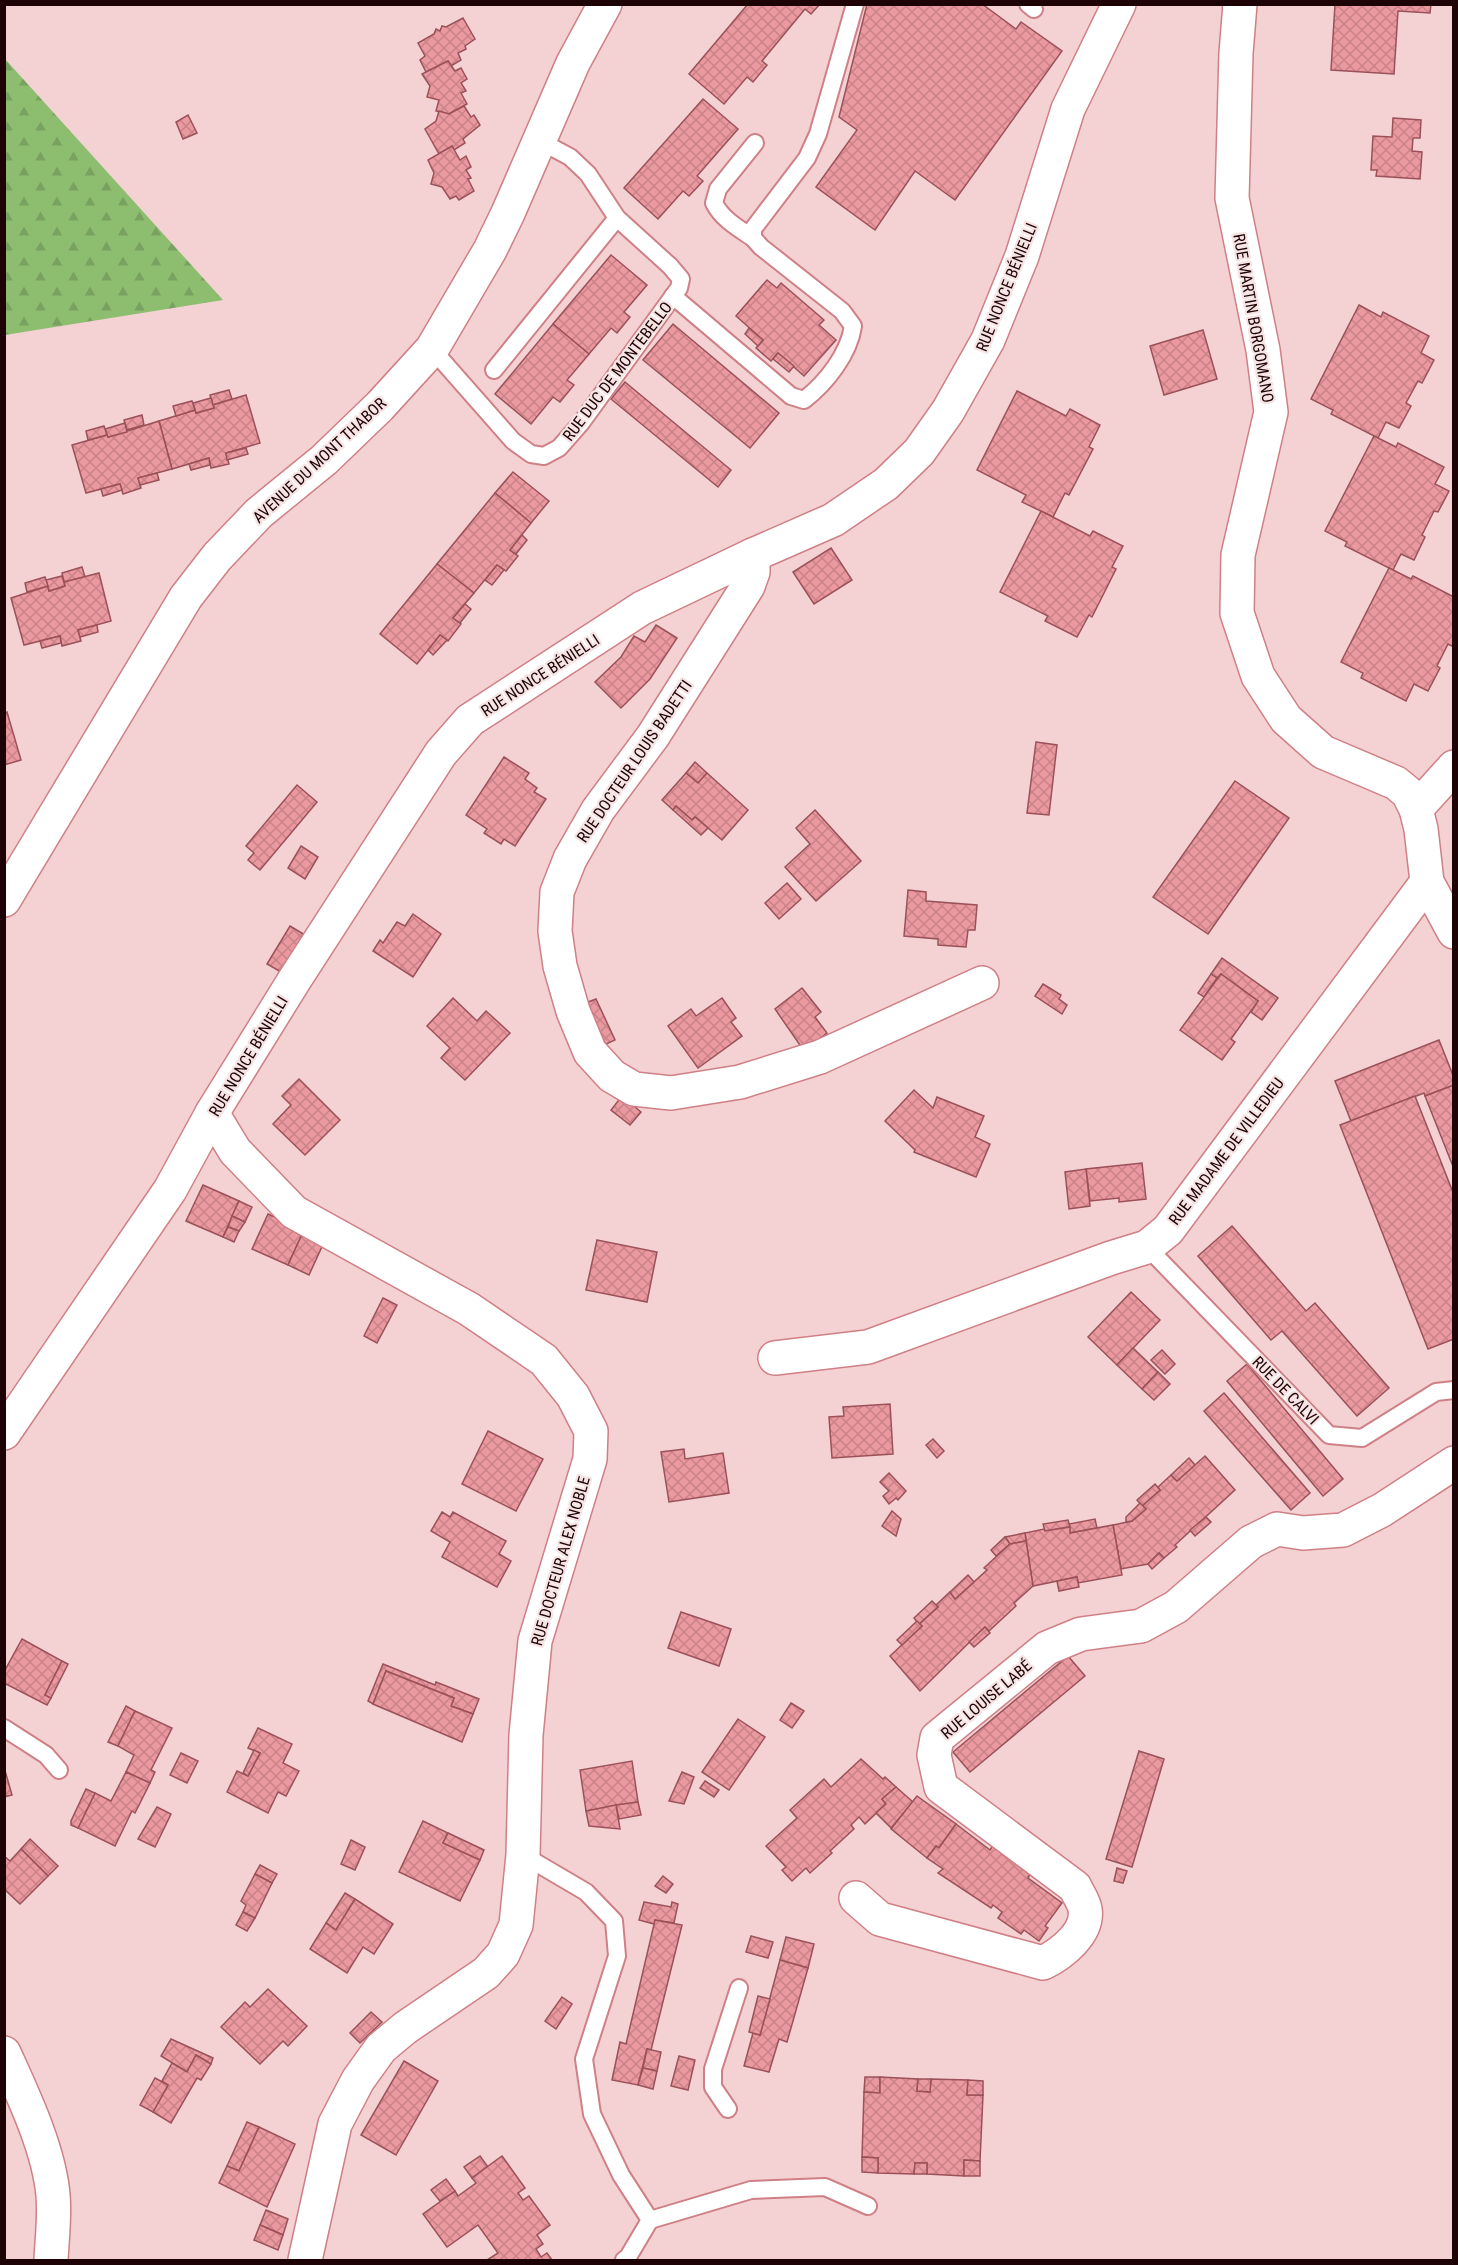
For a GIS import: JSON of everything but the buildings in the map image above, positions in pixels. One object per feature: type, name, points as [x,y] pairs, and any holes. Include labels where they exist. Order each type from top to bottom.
[{"type":"street","name":"AVENUE DU MONT THABOR","points":[[4,900],[186,597],[217,557],[259,513],[324,460],[432,349],[490,250],[573,63],[605,4]]},
{"type":"street","name":"RUE NONCE BÉNIELLI","points":[[4,1433],[170,1190],[212,1113],[295,979],[441,753],[470,720],[642,608],[833,520],[886,484],[919,452],[948,411],[988,340],[1022,256],[1068,109],[1119,4]]},
{"type":"street","name":"RUE MARTIN BORGOMANO","points":[[1240,4],[1236,53],[1232,198],[1263,350],[1271,412],[1238,555],[1237,613],[1258,676],[1286,718],[1323,752],[1396,783],[1408,794],[1416,809],[1421,829],[1427,882],[1454,932]]},
{"type":"street","name":"RUE DOCTEUR LOUIS BADETTI","points":[[753,555],[753,572],[748,586],[653,736],[598,810],[570,859],[558,892],[555,931],[560,966],[573,1011],[590,1052],[612,1076],[634,1089],[671,1093],[740,1082],[820,1057],[982,983]]},
{"type":"street","points":[[1416,809],[1454,766]]},
{"type":"street","name":"RUE MADAME DE VILLEDIEU","points":[[775,1358],[868,1347],[1147,1247],[1168,1230],[1427,882]]},
{"type":"street","name":"RUE DOCTEUR ALEX NOBLE","points":[[212,1113],[235,1151],[294,1212],[469,1309],[544,1360],[573,1396],[591,1431],[590,1460],[535,1641],[526,1736],[523,1855],[516,1926],[503,1954],[486,1973],[405,2028],[381,2048],[358,2080],[335,2124],[305,2260]]},
{"type":"street","name":"RUE LOUISE LABÉ","points":[[856,1898],[880,1919],[1009,1955],[1043,1963],[1063,1953],[1081,1930],[1086,1910],[1075,1887],[941,1787],[934,1755],[937,1738],[1047,1648],[1081,1634],[1141,1626],[1176,1607],[1251,1542],[1277,1530],[1303,1533],[1343,1530],[1382,1510],[1454,1462]]},
{"type":"street","points":[[4,2053],[27,2104],[44,2156],[53,2194],[51,2260]]},
{"type":"lane","points":[[753,238],[753,229],[759,218],[807,158],[818,134],[855,4]]},
{"type":"lane","name":"RUE DUC DE MONTEBELLO","points":[[432,349],[513,441],[531,454],[544,456],[559,448],[581,423],[679,288],[681,279],[670,266],[617,219],[588,174],[570,157],[538,140]]},
{"type":"lane","points":[[673,296],[791,396],[804,400],[818,389],[850,342],[853,326],[842,311],[734,225],[718,210],[714,202],[718,189],[755,143]]},
{"type":"lane","points":[[494,370],[617,219]]},
{"type":"lane","name":"RUE DE CALVI","points":[[1147,1247],[1329,1435],[1362,1438],[1436,1392],[1454,1390]]},
{"type":"lane","points":[[4,1728],[46,1755],[60,1770]]},
{"type":"lane","points":[[523,1855],[586,1892],[614,1921],[617,1956],[584,2059],[592,2114],[621,2175],[650,2220]]},
{"type":"lane","points":[[728,2109],[713,2086],[713,2069],[740,1988]]},
{"type":"lane","points":[[624,2260],[650,2220],[751,2190],[825,2187],[868,2206]]},
{"type":"green space","points":[[5,59],[223,300],[5,335]]}]
